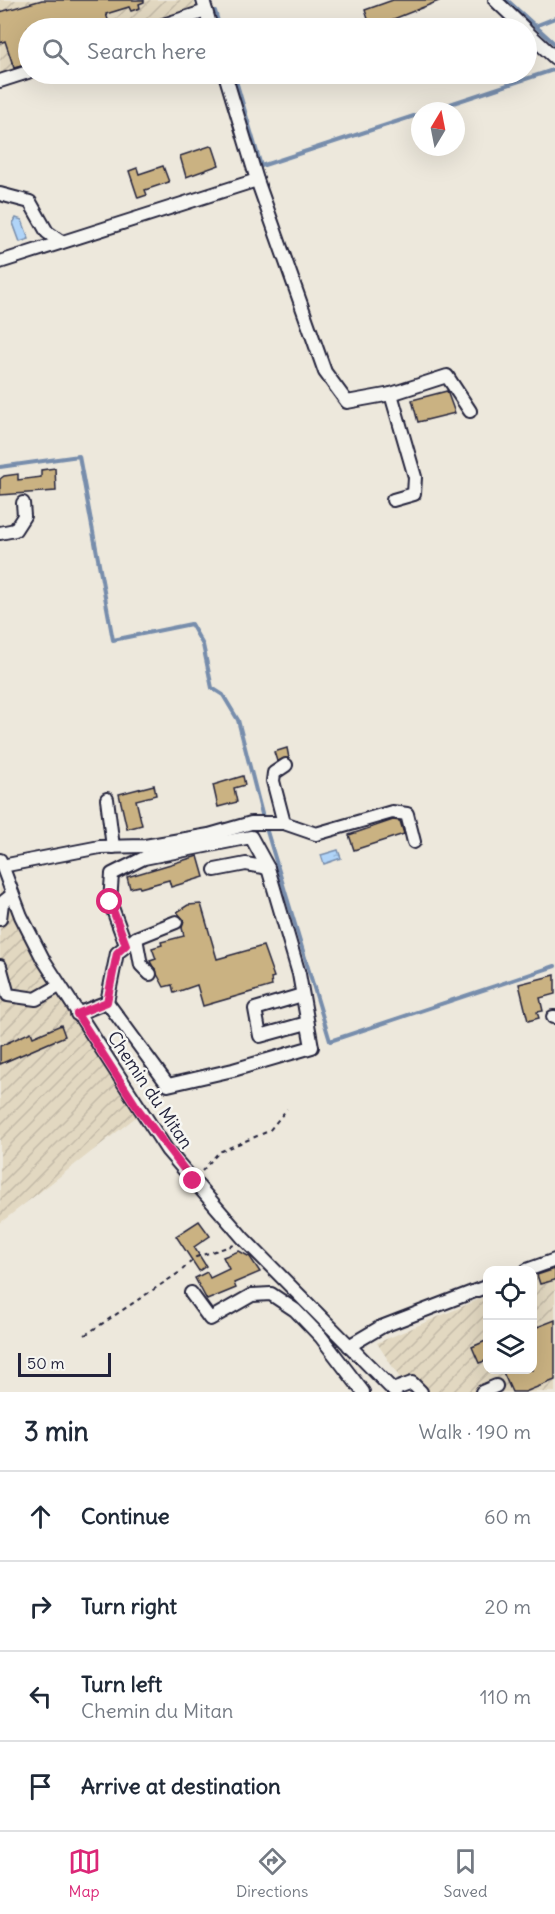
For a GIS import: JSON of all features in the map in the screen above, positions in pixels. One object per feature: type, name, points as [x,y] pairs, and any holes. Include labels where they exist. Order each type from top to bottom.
[{"type":"street","points":[[495,0],[513,18]]},
{"type":"street","points":[[176,18],[204,5]]},
{"type":"street","points":[[537,41],[555,58]]},
{"type":"street","points":[[0,81],[18,75]]},
{"type":"street","points":[[228,84],[257,180],[325,372],[338,393],[347,402],[391,394],[447,376],[470,411]]},
{"type":"street","points":[[0,262],[257,180]]},
{"type":"street","points":[[0,194],[30,202],[47,232],[61,242]]},
{"type":"street","points":[[391,394],[415,477],[414,494],[393,500]]},
{"type":"street","points":[[0,533],[15,530],[24,516],[23,503]]},
{"type":"street","points":[[284,823],[273,781],[274,773],[286,765]]},
{"type":"street","points":[[107,799],[113,847]]},
{"type":"street","points":[[1,863],[113,847],[145,846],[230,823],[284,823],[316,834],[392,812],[407,814],[414,842]]},
{"type":"street","points":[[150,974],[141,965],[131,941],[110,902],[112,874],[144,858],[251,837],[268,868],[298,974],[312,1047],[233,1070],[168,1085],[107,1002],[117,953],[131,941],[176,922]]},
{"type":"street","name":"Chemin du Mitan","points":[[1,863],[4,901],[138,1109],[193,1181],[243,1238],[390,1390]]},
{"type":"street","points":[[215,870],[246,864],[268,868]]},
{"type":"street","points":[[0,919],[4,901]]},
{"type":"street","points":[[0,966],[3,987],[8,995],[36,999],[59,986]]},
{"type":"street","points":[[302,995],[255,1009],[260,1036],[307,1023]]},
{"type":"street","points":[[77,1014],[107,1002]]},
{"type":"street","points":[[537,1266],[555,1260]]},
{"type":"street","points":[[349,1346],[381,1327],[483,1288]]},
{"type":"street","points":[[191,1293],[210,1319],[252,1295],[271,1294],[295,1310],[321,1338],[363,1392]]},
{"type":"street","points":[[390,1390],[412,1383],[421,1392]]},
{"type":"street","points":[[482,1392],[496,1386]]},
{"type":"path","points":[[193,1181],[219,1152],[269,1131],[286,1109]]},
{"type":"path","points":[[85,1335],[180,1272],[196,1257],[234,1245],[243,1238]]},
{"type":"shaded area","points":[[0,0],[194,0],[199,18],[18,18],[18,83],[0,89]]},
{"type":"shaded area","points":[[0,887],[40,968],[136,1117],[0,1223]]},
{"type":"shaded area","points":[[555,1267],[555,1392],[409,1392],[377,1343],[483,1298],[483,1374],[537,1374],[537,1275]]},
{"type":"water","points":[[16,218],[22,220],[29,239],[20,242],[13,223]]},
{"type":"water","points":[[338,850],[341,858],[324,864],[321,855]]},
{"type":"building","points":[[42,0],[144,0],[139,4],[140,8],[131,11],[129,7],[106,14],[107,18],[18,18],[18,67],[14,68],[5,41],[0,43],[0,12]]},
{"type":"building","points":[[393,0],[439,0],[396,18],[368,18],[365,10]]},
{"type":"building","points":[[213,147],[219,165],[186,177],[180,156]]},
{"type":"building","points":[[163,166],[169,182],[145,190],[147,195],[138,198],[129,171],[137,168],[139,174]]},
{"type":"building","points":[[447,391],[455,413],[418,422],[412,400]]},
{"type":"building","points":[[55,468],[56,491],[0,495],[0,479],[4,476],[18,474],[18,480],[41,477],[41,470]]},
{"type":"building","points":[[287,748],[289,758],[277,761],[274,752]]},
{"type":"building","points":[[243,776],[245,785],[234,788],[237,802],[218,807],[213,785]]},
{"type":"building","points":[[154,785],[156,795],[136,800],[142,825],[127,829],[119,794]]},
{"type":"building","points":[[393,820],[400,821],[404,834],[354,850],[349,835]]},
{"type":"building","points":[[198,856],[204,877],[171,887],[169,880],[140,888],[139,886],[130,888],[127,877]]},
{"type":"building","points":[[201,904],[217,959],[263,946],[274,977],[271,978],[272,986],[203,1006],[197,985],[174,993],[172,985],[164,987],[150,961],[156,959],[152,948],[162,945],[161,942],[184,936],[182,928],[184,920],[177,912],[188,905]]},
{"type":"building","points":[[555,975],[555,994],[540,998],[543,1011],[537,1012],[539,1018],[528,1021],[519,984]]},
{"type":"building","points":[[61,1025],[65,1036],[0,1064],[0,1046],[31,1032],[33,1037]]},
{"type":"building","points":[[199,1221],[210,1236],[194,1247],[206,1266],[199,1271],[176,1236]]},
{"type":"building","points":[[239,1251],[250,1257],[260,1272],[234,1283],[236,1288],[207,1300],[195,1278],[207,1272],[210,1278],[229,1269],[223,1257]]},
{"type":"building","points":[[555,1269],[555,1280],[540,1284],[537,1275]]},
{"type":"building","points":[[555,1320],[555,1380],[525,1392],[512,1392],[504,1374],[537,1374],[537,1327]]},
{"type":"building","points":[[483,1342],[483,1362],[479,1363],[472,1347]]},
{"type":"waterway","points":[[507,0],[527,18]]},
{"type":"waterway","points":[[215,11],[217,18]]},
{"type":"waterway","points":[[537,25],[555,18]]},
{"type":"waterway","points":[[537,28],[555,44]]},
{"type":"waterway","points":[[537,75],[553,70]]},
{"type":"waterway","points":[[237,84],[261,166],[411,117]]},
{"type":"waterway","points":[[456,102],[511,84]]},
{"type":"waterway","points":[[0,467],[79,456],[113,640],[191,624],[203,645],[212,688],[223,695],[238,720],[263,818],[330,1041],[555,966]]},
{"type":"route","points":[[110,902],[126,945],[117,953],[107,1002],[77,1014],[138,1109],[167,1150],[193,1181]]}]
